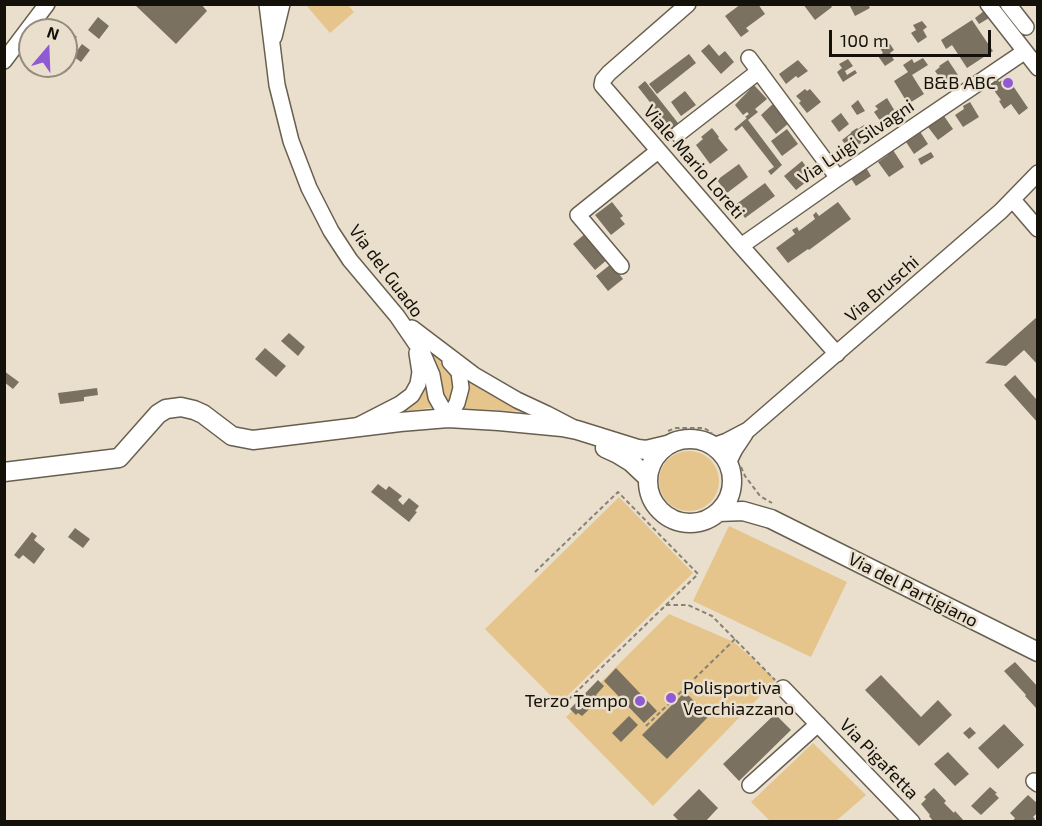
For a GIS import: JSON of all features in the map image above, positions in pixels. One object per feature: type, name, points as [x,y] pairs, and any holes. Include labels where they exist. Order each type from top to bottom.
[{"type":"main road","points":[[4,472],[119,458],[158,414],[166,409],[181,407],[203,414],[232,436],[253,440],[448,418],[473,419],[577,430],[646,450],[667,438],[702,440],[725,450],[732,485],[725,504],[707,519],[683,522],[671,518],[653,502],[648,477],[651,465],[667,438]]},
{"type":"main road","points":[[529,424],[575,437],[618,454],[648,477]]},
{"type":"main road","name":"Via del Partigiano","points":[[732,485],[744,498],[788,527]]},
{"type":"main road","name":"Via del Partigiano","points":[[718,512],[743,511],[788,527],[1038,652]]},
{"type":"street","points":[[4,61],[47,4]]},
{"type":"street","name":"Via del Guado","points":[[267,4],[277,85],[291,141],[309,188],[331,231],[350,260],[397,316],[423,354],[432,375],[436,397],[448,418]]},
{"type":"street","points":[[272,45],[282,4]]},
{"type":"street","name":"Viale Mario Loreti","points":[[688,4],[604,77],[602,82],[604,87],[837,354]]},
{"type":"street","points":[[988,4],[1038,68]]},
{"type":"street","points":[[1008,4],[1026,27]]},
{"type":"street","name":"Via Luigi Silvagni","points":[[741,246],[1024,52]]},
{"type":"street","points":[[749,58],[838,178]]},
{"type":"street","points":[[678,134],[759,72]]},
{"type":"street","points":[[621,267],[578,215],[658,151]]},
{"type":"street","name":"Via Bruschi","points":[[725,450],[1013,200],[1038,173]]},
{"type":"street","points":[[1013,200],[1038,229]]},
{"type":"street","points":[[397,316],[441,351],[494,388],[577,430]]},
{"type":"street","points":[[356,427],[400,404],[412,395],[418,384],[420,372],[419,357],[413,339]]},
{"type":"street","points":[[441,351],[459,372],[461,388],[457,403],[448,418]]},
{"type":"street","name":"Via Pigafetta","points":[[783,688],[912,822]]},
{"type":"street","name":"Via Pigafetta","points":[[750,785],[818,724]]},
{"type":"path","points":[[667,438],[676,428],[704,428],[738,461],[745,476],[760,496],[779,508]]},
{"type":"path","points":[[535,572],[618,492],[698,574],[567,701]]},
{"type":"path","points":[[666,605],[688,605],[712,616],[783,688]]},
{"type":"path","points":[[646,726],[735,639]]},
{"type":"shaded area","points":[[306,5],[348,5],[354,12],[330,33]]},
{"type":"shaded area","points":[[422,342],[451,367],[457,390],[449,407],[433,366]]},
{"type":"shaded area","points":[[426,370],[437,407],[397,412]]},
{"type":"shaded area","points":[[462,371],[531,412],[460,408]]},
{"type":"shaded area","points":[[683,451],[695,451],[706,456],[714,464],[719,481],[717,493],[706,506],[695,511],[683,511],[672,506],[664,498],[659,487],[659,475],[664,464],[672,456]]},
{"type":"shaded area","points":[[619,497],[693,573],[559,704],[485,629]]},
{"type":"shaded area","points":[[729,526],[847,582],[811,657],[693,601]]},
{"type":"shaded area","name":"Polisportiva Vecchiazzano","points":[[669,614],[734,642],[776,680],[653,806],[566,717]]},
{"type":"shaded area","points":[[813,743],[866,795],[836,821],[770,821],[751,802]]},
{"type":"building","points":[[134,4],[201,4],[207,11],[176,44]]},
{"type":"building","points":[[741,4],[758,4],[765,14],[746,28],[749,31],[741,37],[725,16]]},
{"type":"building","points":[[803,4],[830,4],[832,7],[815,20]]},
{"type":"building","points":[[849,4],[868,4],[870,8],[855,16]]},
{"type":"building","points":[[984,11],[989,18],[979,24],[975,18]]},
{"type":"building","points":[[98,17],[109,26],[99,39],[88,30]]},
{"type":"building","points":[[972,20],[993,51],[967,68],[952,45],[946,49],[941,40]]},
{"type":"building","points":[[922,21],[927,27],[923,30],[927,37],[918,43],[911,33],[916,30],[913,25]]},
{"type":"building","points":[[82,44],[90,50],[81,62],[78,60],[78,49]]},
{"type":"building","points":[[709,44],[719,56],[725,51],[734,62],[721,74],[701,51]]},
{"type":"building","points":[[890,44],[894,50],[890,53],[894,60],[885,66],[878,56],[883,53],[880,48]]},
{"type":"building","points":[[689,54],[696,63],[657,94],[649,84]]},
{"type":"building","points":[[923,58],[928,65],[912,75],[924,94],[908,104],[894,81],[908,72],[903,65],[912,59],[914,63]]},
{"type":"building","points":[[848,59],[853,66],[845,71],[847,75],[855,70],[857,73],[843,82],[837,72],[842,68],[839,64]]},
{"type":"building","points":[[798,60],[808,71],[798,78],[796,76],[786,84],[779,74]]},
{"type":"building","points":[[948,60],[958,75],[944,84],[935,71]]},
{"type":"building","points":[[1007,77],[1028,108],[1019,115],[1011,104],[1004,109],[999,101],[1001,100],[990,85]]},
{"type":"building","points":[[645,81],[678,123],[671,129],[638,87]]},
{"type":"building","points":[[754,85],[767,99],[755,109],[758,112],[748,120],[782,165],[771,175],[768,171],[774,167],[742,126],[736,131],[734,129],[749,114],[747,112],[743,115],[735,105]]},
{"type":"building","points":[[805,89],[807,91],[810,89],[821,102],[807,113],[796,96]]},
{"type":"building","points":[[685,91],[696,105],[681,116],[671,102]]},
{"type":"building","points":[[887,98],[896,113],[883,125],[874,112],[878,109],[875,106]]},
{"type":"building","points":[[858,100],[865,111],[857,115],[851,106]]},
{"type":"building","points":[[970,102],[979,117],[963,127],[955,115]]},
{"type":"building","points":[[774,103],[789,123],[776,134],[761,115]]},
{"type":"building","points":[[841,113],[849,124],[839,132],[831,121]]},
{"type":"building","points":[[944,116],[953,129],[938,140],[928,127]]},
{"type":"building","points":[[864,125],[872,135],[850,151],[842,140]]},
{"type":"building","points":[[712,128],[728,150],[710,164],[696,145],[703,139],[701,137]]},
{"type":"building","points":[[787,129],[798,144],[782,156],[771,141]]},
{"type":"building","points":[[919,130],[928,144],[914,154],[906,142]]},
{"type":"building","points":[[893,150],[904,167],[889,177],[878,162]]},
{"type":"building","points":[[931,152],[934,157],[921,165],[918,159]]},
{"type":"building","points":[[802,161],[811,178],[796,190],[784,176]]},
{"type":"building","points":[[739,164],[748,177],[727,193],[717,180]]},
{"type":"building","points":[[864,164],[871,176],[856,186],[848,174]]},
{"type":"building","points":[[765,183],[775,196],[745,218],[735,205]]},
{"type":"building","points":[[612,202],[623,216],[620,218],[625,224],[611,235],[595,215]]},
{"type":"building","points":[[838,202],[851,219],[788,263],[776,248],[795,234],[792,230],[797,227],[799,231],[815,219],[813,215],[816,212],[819,216]]},
{"type":"building","points":[[586,233],[608,259],[595,270],[573,244]]},
{"type":"building","points":[[611,264],[623,279],[608,291],[596,276]]},
{"type":"building","points":[[1038,316],[1038,365],[1024,350],[1006,366],[985,363]]},
{"type":"building","points":[[289,333],[305,347],[298,356],[281,341]]},
{"type":"building","points":[[265,348],[286,366],[276,377],[255,359]]},
{"type":"building","points":[[4,371],[19,382],[13,389],[4,382]]},
{"type":"building","points":[[1015,375],[1036,399],[1038,397],[1038,423],[1004,385]]},
{"type":"building","points":[[97,388],[98,395],[84,397],[84,401],[60,404],[58,393]]},
{"type":"building","points":[[378,484],[386,490],[389,486],[402,496],[398,500],[403,505],[409,498],[419,506],[409,522],[371,492]]},
{"type":"building","points":[[75,528],[90,539],[83,548],[68,537]]},
{"type":"building","points":[[32,532],[37,536],[34,540],[45,549],[34,564],[23,555],[19,559],[14,555]]},
{"type":"building","points":[[1015,662],[1038,687],[1038,706],[1036,708],[1004,671]]},
{"type":"building","points":[[616,668],[657,711],[644,723],[604,681]]},
{"type":"building","points":[[881,675],[921,717],[938,700],[952,715],[919,746],[865,690]]},
{"type":"building","points":[[598,680],[604,686],[596,695],[600,699],[582,716],[578,713],[576,715],[570,709]]},
{"type":"building","points":[[685,692],[709,716],[667,759],[642,735]]},
{"type":"building","points":[[775,714],[791,730],[739,781],[723,764]]},
{"type":"building","points":[[629,716],[638,725],[621,742],[612,733]]},
{"type":"building","points":[[1004,724],[1024,745],[998,769],[978,748]]},
{"type":"building","points":[[970,727],[976,733],[969,739],[963,733]]},
{"type":"building","points":[[948,752],[969,774],[955,786],[934,764]]},
{"type":"building","points":[[990,787],[999,798],[981,815],[971,806]]},
{"type":"building","points":[[934,788],[946,801],[944,803],[965,822],[934,822],[921,804],[926,799],[924,797]]},
{"type":"building","points":[[699,789],[718,808],[705,822],[680,822],[673,815]]},
{"type":"building","points":[[1028,795],[1038,804],[1038,812],[1033,817],[1035,819],[1033,822],[1012,822],[1015,818],[1010,813]]},
{"type":"place","name":"B&B ABC","points":[[1008,83]]},
{"type":"place","name":"Polisportiva Vecchiazzano","points":[[671,698]]},
{"type":"place","name":"Terzo Tempo","points":[[640,701]]}]
